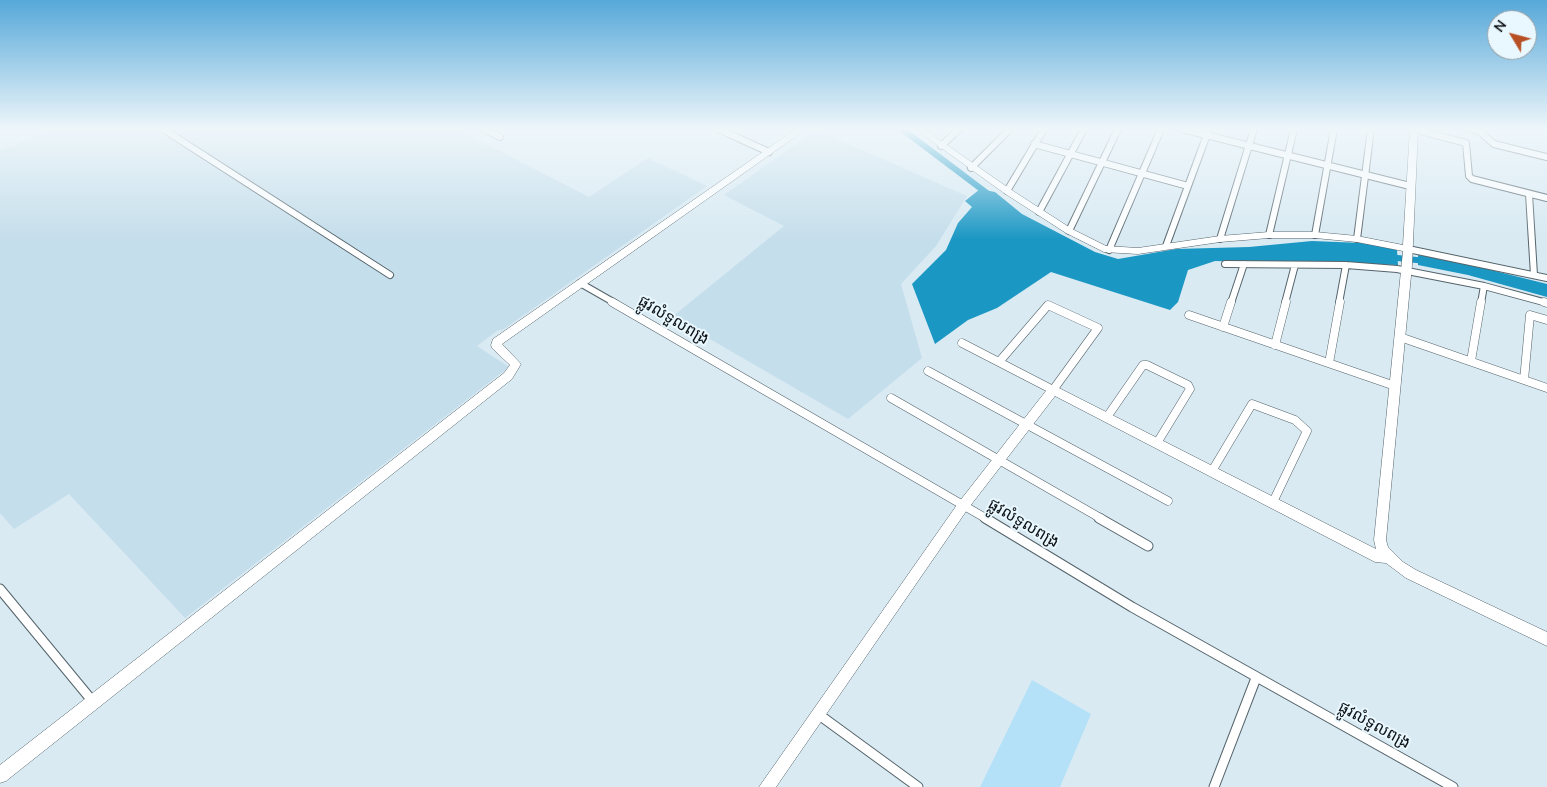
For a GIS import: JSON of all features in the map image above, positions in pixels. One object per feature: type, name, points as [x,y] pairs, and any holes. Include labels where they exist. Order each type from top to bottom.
[{"type":"street","points":[[220,166],[390,275]]},
{"type":"street","points":[[0,775],[508,376],[516,364],[496,345],[497,342],[749,166]]},
{"type":"street","points":[[969,166],[1069,231],[1099,247],[1109,250],[1138,251],[1220,239],[1269,235],[1315,235],[1357,239],[1408,260],[1484,286],[1547,303]]},
{"type":"street","points":[[1007,192],[1022,166]]},
{"type":"street","points":[[1039,212],[1064,166]]},
{"type":"street","points":[[1069,231],[1101,166]]},
{"type":"street","points":[[1112,166],[1188,186]]},
{"type":"street","points":[[1109,250],[1145,166]]},
{"type":"street","points":[[1166,246],[1196,166]]},
{"type":"street","points":[[1220,239],[1243,166]]},
{"type":"street","points":[[1269,235],[1286,166]]},
{"type":"street","points":[[1315,235],[1328,166]]},
{"type":"street","points":[[1331,166],[1410,186]]},
{"type":"street","points":[[1357,239],[1366,166]]},
{"type":"street","points":[[1411,166],[1408,260],[1380,540],[1382,549],[1388,557],[1411,574],[1547,639]]},
{"type":"street","points":[[1468,166],[1469,176],[1472,179],[1547,198]]},
{"type":"street","points":[[1529,194],[1534,275]]},
{"type":"street","points":[[1224,264],[1346,266],[1408,260],[1547,278]]},
{"type":"street","points":[[1223,327],[1244,264]]},
{"type":"street","points":[[1275,345],[1295,265]]},
{"type":"street","points":[[1329,363],[1346,266]]},
{"type":"street","name":"ផ្លូវលំទួលពង្រ","points":[[580,283],[1023,540],[1132,607],[1453,787]]},
{"type":"street","points":[[1471,361],[1484,286]]},
{"type":"street","points":[[767,787],[964,506],[1098,330],[1097,326],[1048,305],[999,362]]},
{"type":"street","points":[[1189,315],[1395,386]]},
{"type":"street","points":[[1524,380],[1530,315],[1547,320]]},
{"type":"street","points":[[1400,337],[1547,388]]},
{"type":"street","points":[[962,343],[1380,558],[1388,557]]},
{"type":"street","points":[[1107,417],[1145,365],[1188,385],[1190,389],[1157,443]]},
{"type":"street","points":[[928,371],[1168,501]]},
{"type":"street","points":[[891,398],[1000,459],[1148,546]]},
{"type":"street","points":[[1212,471],[1252,404],[1296,420],[1307,431],[1273,502]]},
{"type":"street","points":[[0,589],[94,703]]},
{"type":"street","points":[[1214,787],[1256,678]]},
{"type":"street","points":[[818,714],[918,787]]},
{"type":"shaded area","points":[[0,166],[528,166],[589,197],[636,166],[664,166],[707,186],[477,346],[509,367],[185,618],[69,494],[14,529],[0,513]]},
{"type":"shaded area","points":[[765,166],[898,166],[967,196],[936,246],[901,284],[922,358],[848,419],[672,317],[784,226],[724,195]]},
{"type":"shaded area","points":[[1032,680],[1091,714],[1060,787],[980,787]]},
{"type":"water","points":[[980,189],[995,192],[1022,214],[1095,252],[1118,259],[1176,249],[1249,247],[1312,241],[1362,243],[1397,250],[1398,265],[1215,261],[1188,270],[1178,302],[1170,310],[1051,272],[997,308],[968,320],[935,344],[912,284],[946,250],[958,223],[972,207],[965,201]]},
{"type":"water","points":[[1418,255],[1455,261],[1547,284],[1547,297],[1468,275],[1418,265]]},
{"type":"waterway","points":[[951,166],[988,194]]},
{"type":"waterway","points":[[1388,257],[1426,261]]}]
